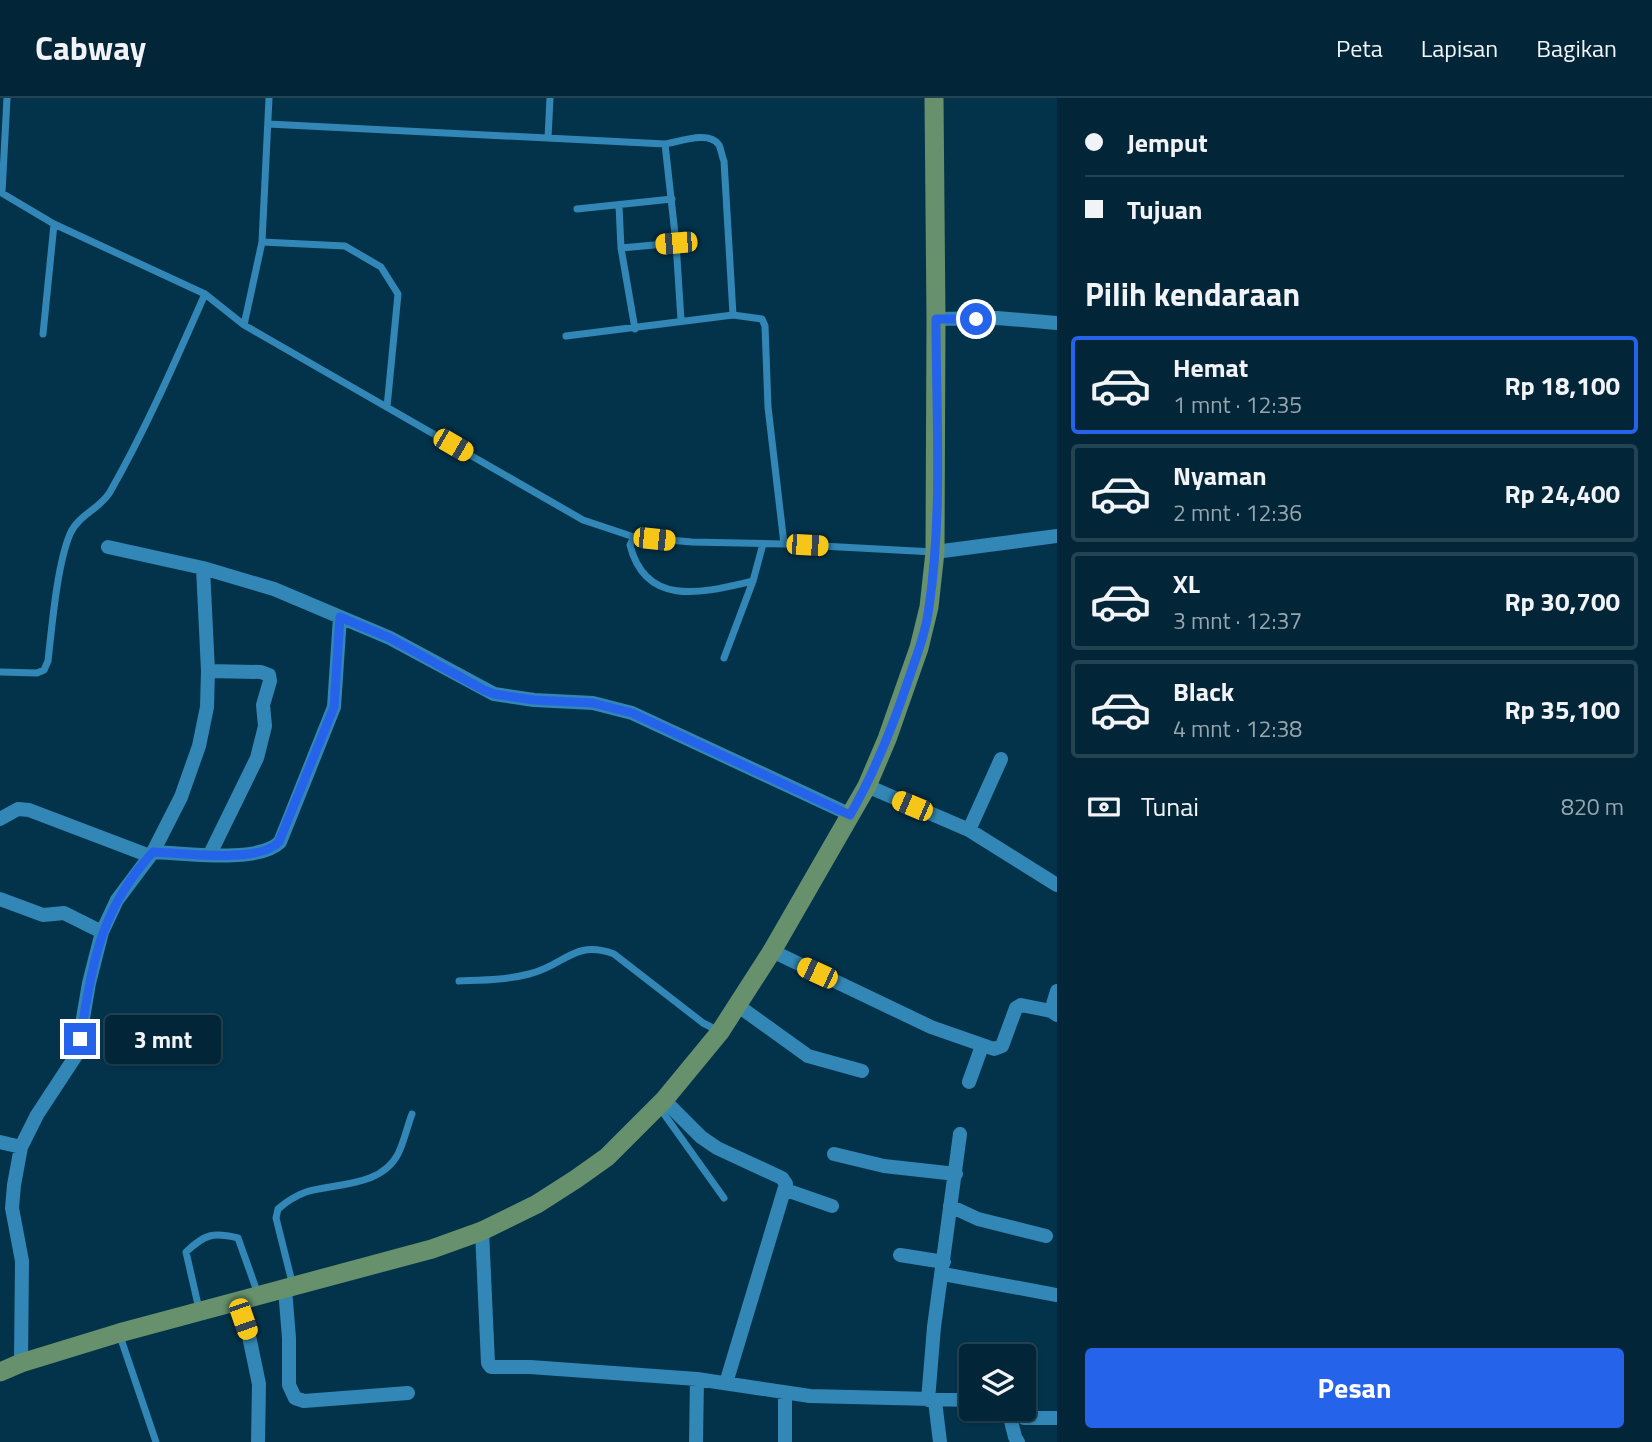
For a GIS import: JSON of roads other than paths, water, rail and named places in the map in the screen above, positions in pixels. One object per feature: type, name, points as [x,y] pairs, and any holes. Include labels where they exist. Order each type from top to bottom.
[{"type":"main road","points":[[0,1371],[200,1310],[432,1249],[482,1231],[537,1204],[607,1157],[661,1103],[720,1032],[772,951],[867,786],[894,721],[925,628],[934,552],[934,98]]},
{"type":"street","points":[[936,319],[1006,319],[1057,323]]},
{"type":"street","points":[[934,552],[1057,536]]},
{"type":"street","points":[[108,547],[203,568],[274,589],[390,638],[484,690],[506,697],[593,703],[632,713],[850,815]]},
{"type":"street","points":[[21,1363],[22,1261],[6,1207],[22,1147],[37,1115],[77,1054],[89,983],[102,932],[117,900],[152,854],[181,797],[199,746],[207,707],[208,671],[203,568]]},
{"type":"street","points":[[0,819],[18,809],[29,810],[152,854],[252,854],[273,849],[279,842],[334,707],[340,617]]},
{"type":"street","points":[[208,671],[261,671],[269,675],[270,681],[263,705],[263,741],[210,854]]},
{"type":"street","points":[[969,830],[1001,759]]},
{"type":"street","points":[[867,786],[969,830],[1057,885]]},
{"type":"street","points":[[0,899],[43,915],[64,914],[102,932]]},
{"type":"street","points":[[772,951],[931,1027],[994,1049],[1002,1046],[1017,1008],[1021,1005],[1054,1013],[1057,991]]},
{"type":"street","points":[[737,1005],[808,1056],[862,1071]]},
{"type":"street","points":[[969,1082],[982,1046]]},
{"type":"street","points":[[661,1103],[701,1137],[733,1157],[782,1178],[786,1184],[726,1383]]},
{"type":"street","points":[[940,1442],[931,1400],[934,1327],[960,1134]]},
{"type":"street","points":[[0,1142],[22,1147]]},
{"type":"street","points":[[834,1154],[884,1167],[956,1174]]},
{"type":"street","points":[[786,1190],[832,1206]]},
{"type":"street","points":[[950,1206],[978,1219],[1046,1236]]},
{"type":"street","points":[[482,1231],[488,1363],[491,1367],[530,1367],[696,1380],[785,1393],[852,1398],[959,1400]]},
{"type":"street","points":[[900,1255],[1057,1295]]},
{"type":"street","points":[[289,1288],[289,1385],[295,1398],[304,1401],[408,1393]]},
{"type":"street","points":[[237,1302],[249,1336],[259,1384],[258,1442]]},
{"type":"street","points":[[696,1380],[696,1442]]},
{"type":"street","points":[[785,1393],[785,1442]]},
{"type":"street","points":[[1036,1418],[1057,1418]]},
{"type":"street","points":[[1011,1421],[1018,1442]]},
{"type":"lane","points":[[7,98],[1,192],[54,224],[205,294],[244,325],[583,520],[634,537],[934,552]]},
{"type":"lane","points":[[244,325],[262,242],[269,98]]},
{"type":"lane","points":[[548,138],[550,98]]},
{"type":"lane","points":[[268,124],[665,144],[705,137],[718,144],[724,161],[733,315]]},
{"type":"lane","points":[[665,144],[681,320]]},
{"type":"lane","points":[[578,209],[672,199]]},
{"type":"lane","points":[[619,206],[621,248],[635,329]]},
{"type":"lane","points":[[43,334],[54,224]]},
{"type":"lane","points":[[262,242],[345,246],[380,267],[398,294],[387,407]]},
{"type":"lane","points":[[621,248],[676,243]]},
{"type":"lane","points":[[0,672],[37,673],[44,670],[48,661],[63,557],[69,536],[83,516],[105,500],[131,456],[205,294]]},
{"type":"lane","points":[[566,336],[733,315],[762,319],[765,326],[768,407],[784,544]]},
{"type":"lane","points":[[634,537],[631,545],[636,564],[655,585],[672,591],[711,590],[752,580]]},
{"type":"lane","points":[[723,658],[763,544]]},
{"type":"lane","points":[[459,981],[530,974],[547,969],[576,951],[600,949],[614,954],[703,1023],[720,1032]]},
{"type":"lane","points":[[661,1103],[723,1198]]},
{"type":"lane","points":[[289,1288],[276,1218],[278,1209],[304,1193],[366,1180],[383,1171],[397,1156],[412,1114]]},
{"type":"lane","points":[[200,1310],[186,1252],[202,1237],[222,1234],[238,1238],[258,1295]]},
{"type":"lane","points":[[119,1333],[156,1442]]}]
